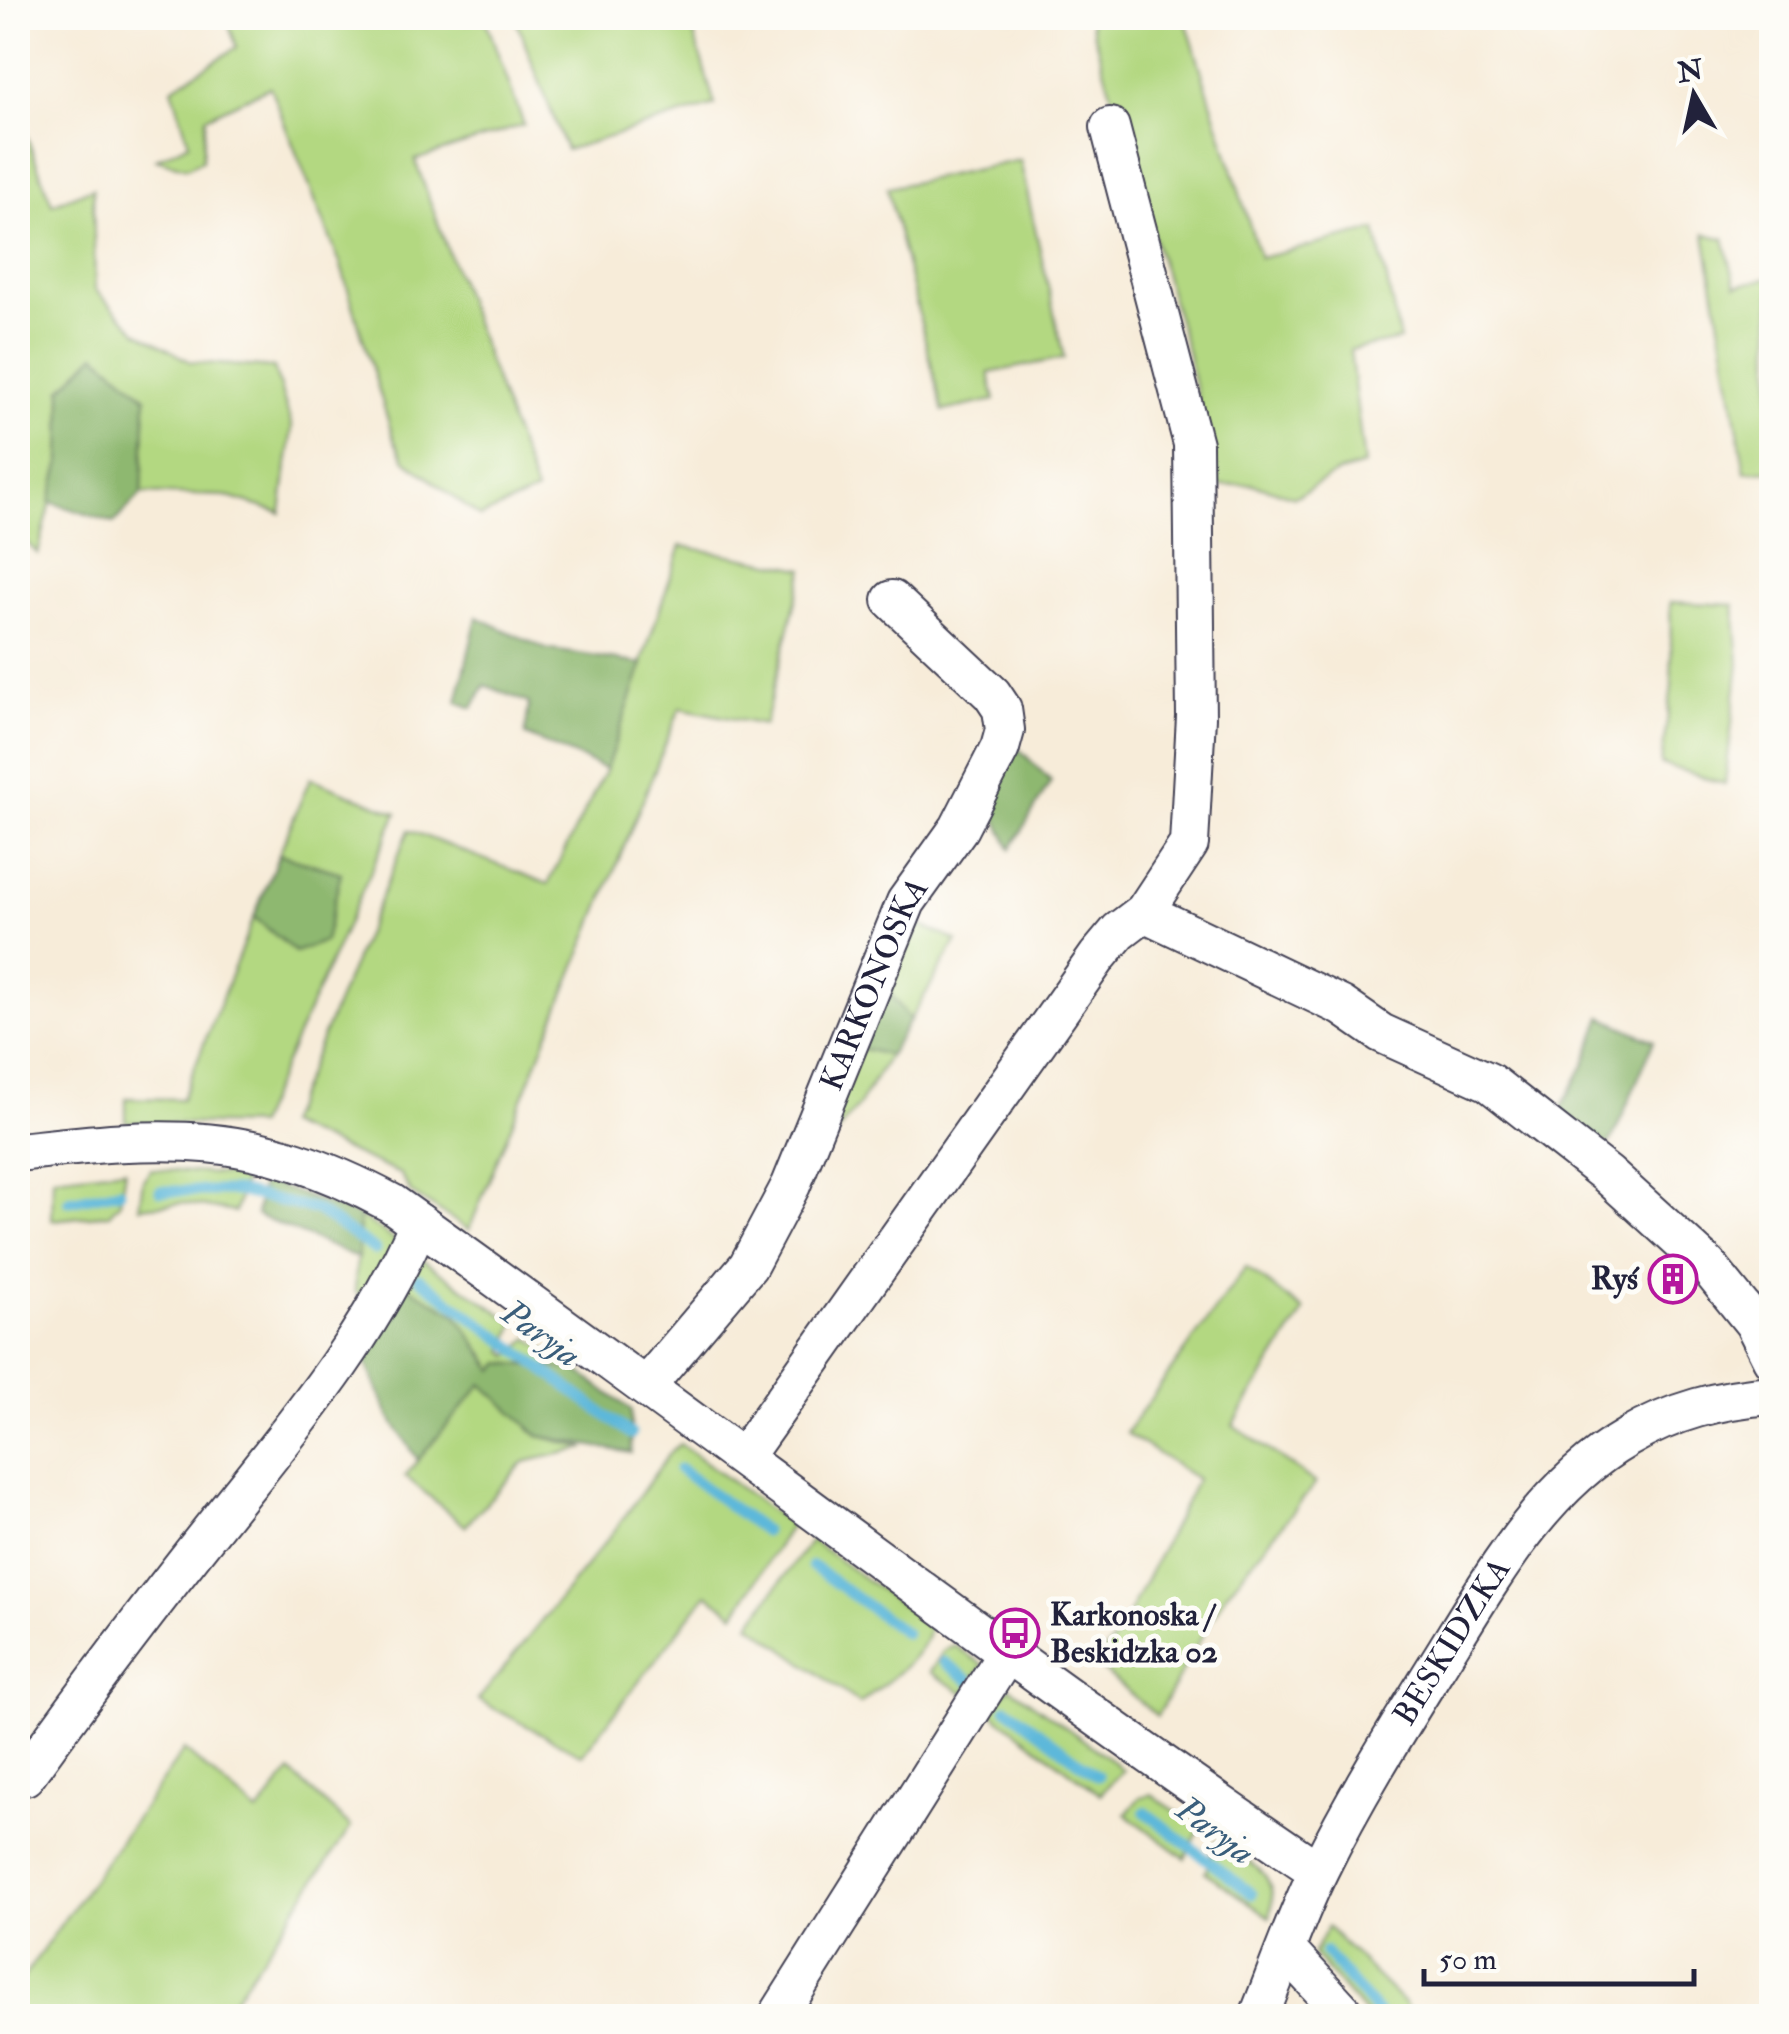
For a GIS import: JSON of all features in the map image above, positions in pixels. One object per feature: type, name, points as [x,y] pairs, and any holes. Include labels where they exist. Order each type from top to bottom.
[{"type":"street","points":[[744,1456],[1098,956],[1119,930],[1144,912],[1189,844],[1196,717],[1193,444],[1110,127]]},
{"type":"street","name":"KARKONOSKA","points":[[647,1385],[748,1266],[791,1185],[906,902],[959,828],[1006,730],[1002,709],[992,694],[892,600]]},
{"type":"street","points":[[1144,912],[1342,1006],[1381,1033],[1489,1082],[1608,1174],[1707,1264],[1754,1323],[1772,1359]]},
{"type":"street","points":[[18,1152],[139,1140],[226,1143],[284,1154],[340,1176],[419,1223],[647,1385],[1007,1653],[1318,1871]]},
{"type":"street","points":[[25,1776],[104,1666],[314,1401],[390,1290],[419,1223]]},
{"type":"street","name":"BESKIDZKA","points":[[1259,2016],[1318,1871],[1379,1760],[1482,1592],[1550,1502],[1624,1440],[1671,1415],[1727,1399],[1772,1394]]},
{"type":"street","points":[[778,2016],[1007,1653]]},
{"type":"street","points":[[1286,1950],[1347,2016]]},
{"type":"green space","points":[[226,18],[485,18],[524,125],[415,160],[536,492],[480,517],[405,460],[394,440],[340,263],[270,87],[206,117],[202,160],[187,168],[156,159],[189,143],[172,88],[237,47]]},
{"type":"green space","points":[[515,18],[689,18],[715,105],[566,150]]},
{"type":"green space","points":[[1089,18],[1185,18],[1260,258],[1376,230],[1400,340],[1350,350],[1364,465],[1339,472],[1295,497],[1252,484],[1217,486],[1187,351]]},
{"type":"green space","points":[[18,113],[52,204],[93,188],[95,290],[137,331],[191,362],[274,368],[292,427],[281,513],[225,496],[142,493],[146,397],[62,389],[61,461],[38,554],[18,534]]},
{"type":"green space","points":[[1020,160],[1064,358],[989,373],[995,400],[943,411],[887,188]]},
{"type":"green space","points":[[1705,234],[1724,238],[1736,286],[1771,277],[1771,470],[1745,472]]},
{"type":"green space","points":[[96,354],[146,397],[142,493],[114,523],[50,502],[61,461],[62,389]]},
{"type":"green space","points":[[681,546],[804,569],[764,725],[680,708],[469,1230],[411,1193],[400,1174],[286,1124],[409,830],[548,884],[606,769]]},
{"type":"green space","points":[[1670,602],[1734,605],[1739,663],[1725,784],[1661,764],[1672,686]]},
{"type":"green space","points":[[477,617],[546,649],[643,664],[606,769],[525,735],[529,703],[485,685],[473,708],[457,702]]},
{"type":"green space","points":[[1014,744],[1051,781],[1011,849],[987,799]]},
{"type":"green space","points":[[310,778],[397,813],[257,1125],[126,1122],[126,1098],[182,1099],[254,917],[295,951],[341,873],[279,854]]},
{"type":"green space","points":[[279,854],[341,873],[325,941],[295,952],[254,917]]},
{"type":"green space","points":[[911,921],[957,941],[910,1020],[883,984]]},
{"type":"green space","points":[[883,984],[910,1020],[889,1055],[859,1048]]},
{"type":"green space","points":[[1602,1017],[1654,1041],[1612,1140],[1602,1152],[1557,1116],[1585,1063]]},
{"type":"green space","points":[[859,1048],[889,1055],[859,1105],[825,1147]]},
{"type":"green space","points":[[125,1169],[120,1202],[109,1214],[52,1220],[53,1177]]},
{"type":"green space","points":[[151,1169],[245,1176],[235,1212],[182,1203],[139,1207],[143,1180]]},
{"type":"green space","points":[[262,1180],[359,1216],[358,1258],[256,1215]]},
{"type":"green space","points":[[359,1216],[398,1242],[369,1304],[355,1291]]},
{"type":"green space","points":[[418,1257],[515,1323],[504,1351],[509,1356],[529,1338],[575,1369],[502,1363],[494,1370],[484,1353],[403,1284]]},
{"type":"green space","points":[[1246,1267],[1304,1311],[1233,1425],[1316,1483],[1226,1594],[1157,1716],[1094,1663],[1118,1635],[1197,1479],[1126,1433]]},
{"type":"green space","points":[[403,1284],[456,1314],[494,1370],[501,1363],[575,1369],[631,1410],[631,1453],[539,1436],[482,1384],[418,1460],[389,1416],[361,1351]]},
{"type":"green space","points":[[482,1383],[539,1436],[586,1448],[524,1462],[465,1526],[405,1476]]},
{"type":"green space","points":[[680,1444],[791,1525],[735,1614],[707,1594],[582,1755],[478,1700],[618,1526],[671,1451]]},
{"type":"green space","points":[[811,1540],[929,1625],[913,1658],[860,1704],[750,1624]]},
{"type":"green space","points":[[954,1645],[983,1665],[964,1693],[930,1672],[944,1650]]},
{"type":"green space","points":[[1010,1687],[1123,1770],[1100,1794],[988,1710]]},
{"type":"green space","points":[[184,1750],[258,1813],[290,1772],[351,1827],[222,2016],[18,2016],[18,1985]]},
{"type":"green space","points":[[1151,1794],[1200,1828],[1185,1858],[1126,1814],[1140,1797]]},
{"type":"green space","points":[[1216,1841],[1251,1863],[1267,1879],[1272,1901],[1270,1917],[1205,1872]]},
{"type":"green space","points":[[1327,1927],[1404,2003],[1412,2016],[1367,2016],[1313,1954]]},
{"type":"waterway","name":"Paryja","points":[[69,1201],[120,1191]]},
{"type":"waterway","name":"Paryja","points":[[160,1191],[237,1191],[316,1210],[375,1250]]},
{"type":"waterway","name":"Paryja","points":[[419,1278],[631,1434]]},
{"type":"waterway","name":"Paryja","points":[[679,1469],[764,1531]]},
{"type":"waterway","name":"Paryja","points":[[812,1566],[905,1633]]},
{"type":"waterway","name":"Paryja","points":[[944,1662],[969,1680]]},
{"type":"waterway","name":"Paryja","points":[[1007,1708],[1098,1776]]},
{"type":"waterway","name":"Paryja","points":[[1145,1812],[1252,1894]]},
{"type":"waterway","name":"Paryja","points":[[1325,1952],[1380,2016]]},
{"type":"place","name":"Ryś","points":[[1673,1279]]},
{"type":"place","name":"Karkonoska / Beskidzka 02","points":[[1015,1633]]}]
